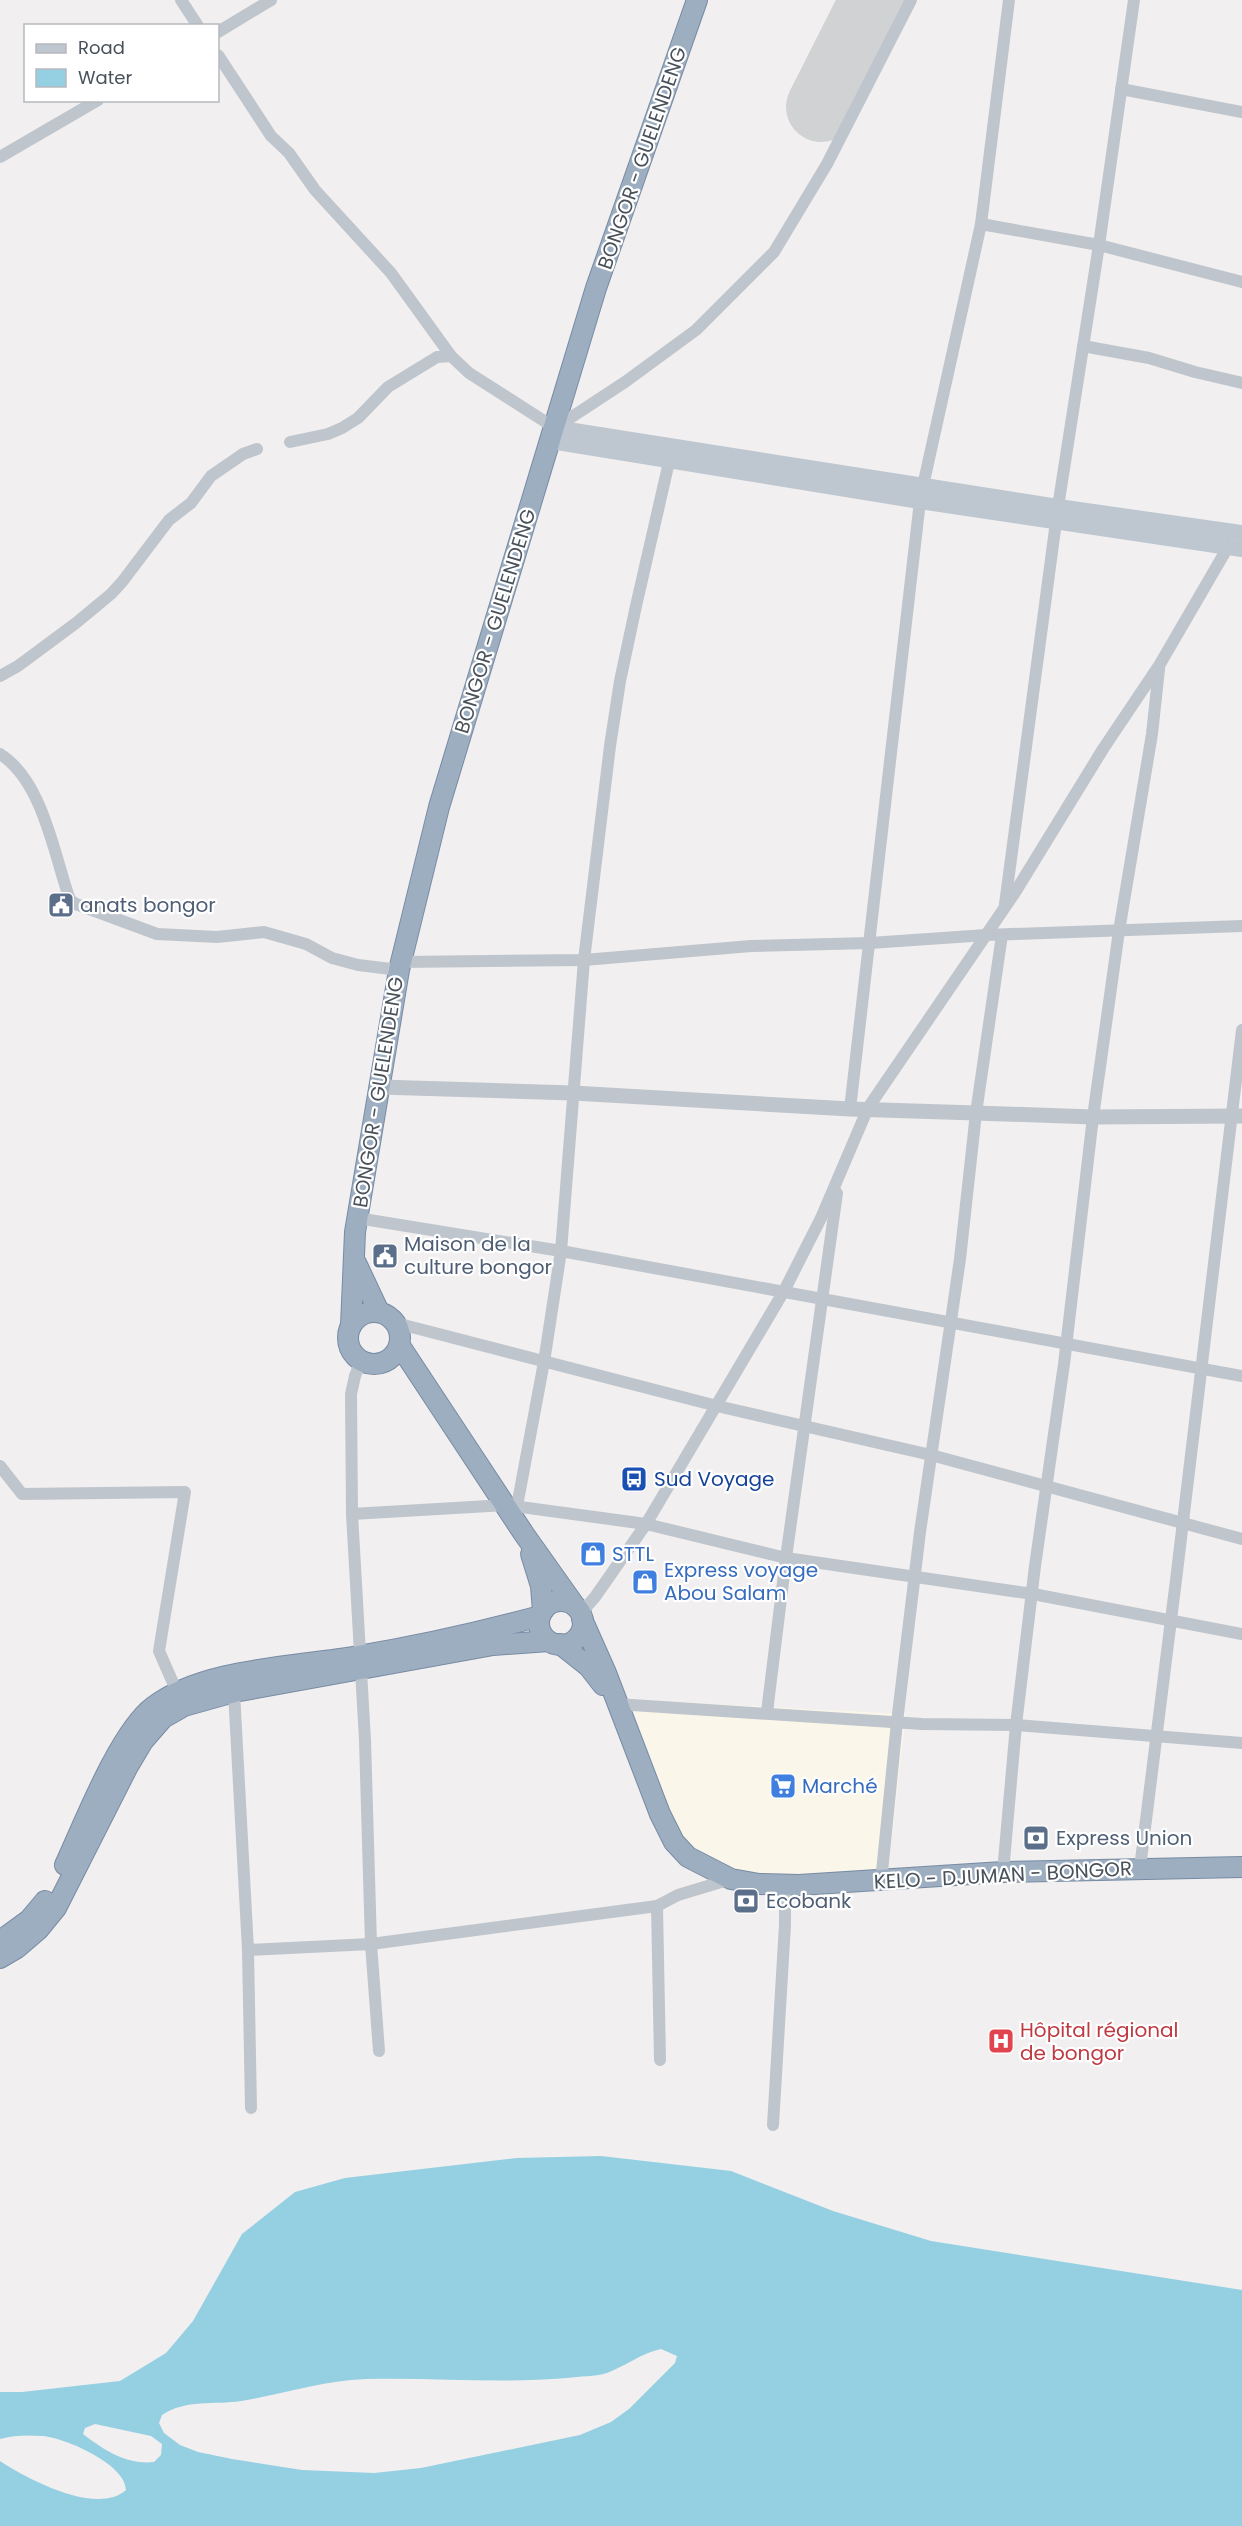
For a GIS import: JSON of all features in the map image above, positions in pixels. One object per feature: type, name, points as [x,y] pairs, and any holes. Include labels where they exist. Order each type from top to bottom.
[{"type":"highway","name":"BONGOR - GUELENDENG","points":[[351,1326],[357,1218],[399,966],[445,787],[596,288],[697,0]]},
{"type":"highway","points":[[353,1258],[379,1312]]},
{"type":"highway","points":[[369,1363],[390,1359],[400,1346],[401,1338],[396,1323],[392,1318],[379,1312],[363,1314],[351,1326],[348,1333],[350,1349],[369,1363],[406,1374],[430,1390]]},
{"type":"highway","name":"KELO - DJUMAN - BONGOR","points":[[400,1346],[512,1506],[541,1586],[541,1613]]},
{"type":"highway","name":"KELO - DJUMAN - BONGOR","points":[[524,1534],[579,1613],[660,1814],[674,1842],[688,1857],[731,1878],[785,1886],[1003,1872],[1242,1867]]},
{"type":"highway","points":[[0,1941],[29,1920],[45,1900],[129,1734],[151,1707],[177,1692],[192,1685],[232,1675],[361,1663],[493,1645],[554,1643],[575,1639],[581,1630],[579,1613],[570,1603],[558,1601],[552,1603],[541,1613],[361,1663],[234,1692],[184,1706],[164,1718],[143,1742],[127,1767],[56,1908],[38,1930],[17,1948],[0,1958]]},
{"type":"highway","points":[[541,1613],[541,1632],[554,1643]]},
{"type":"highway","name":"KELO - DJUMAN - BONGOR","points":[[554,1643],[589,1667],[617,1704]]},
{"type":"main road","points":[[553,434],[669,462],[922,494]]},
{"type":"main road","points":[[553,434],[1057,515],[1238,537]]},
{"type":"street","points":[[181,0],[197,24]]},
{"type":"street","points":[[219,31],[271,0]]},
{"type":"street","points":[[219,57],[271,136],[289,153],[315,190],[391,273],[451,356],[478,379],[553,434],[696,330],[774,252],[827,164],[910,0]]},
{"type":"street","points":[[850,1109],[922,494],[981,224],[1009,0]]},
{"type":"street","points":[[1004,908],[1057,515],[1134,0]]},
{"type":"street","points":[[1121,89],[1242,112]]},
{"type":"street","points":[[0,157],[95,102]]},
{"type":"street","points":[[981,224],[1099,245],[1242,282]]},
{"type":"street","points":[[1083,346],[1149,358],[1242,383]]},
{"type":"street","points":[[290,442],[328,434],[342,428],[358,418],[388,387],[437,357],[451,356]]},
{"type":"street","points":[[0,676],[18,666],[111,594],[169,520],[191,503],[211,476],[243,454],[257,449]]},
{"type":"street","points":[[512,1506],[544,1362],[561,1251],[584,960],[620,681],[649,543],[669,462]]},
{"type":"street","points":[[579,1613],[595,1597],[646,1524],[784,1291],[821,1218],[868,1108],[1004,908],[1238,537]]},
{"type":"street","points":[[1003,1872],[1016,1725],[1093,1117],[1119,931],[1152,734],[1160,664]]},
{"type":"street","points":[[0,754],[10,761],[26,781],[54,848],[70,900],[76,904],[157,934],[217,937],[264,932],[306,944],[332,958],[358,965],[399,966],[584,960],[751,946],[870,944],[986,935],[1242,926]]},
{"type":"street","points":[[880,1881],[915,1575],[1002,935]]},
{"type":"street","points":[[1140,1868],[1202,1367],[1236,1116],[1242,1030]]},
{"type":"street","points":[[380,1087],[573,1093],[850,1109],[1093,1117],[1236,1116]]},
{"type":"street","points":[[767,1712],[786,1558],[840,1176]]},
{"type":"street","points":[[357,1218],[561,1251],[1242,1376]]},
{"type":"street","points":[[396,1323],[717,1406],[931,1455],[1242,1539]]},
{"type":"street","points":[[369,1363],[355,1376],[351,1394],[352,1514],[361,1663],[371,1944],[380,2051]]},
{"type":"street","points":[[0,1466],[22,1494],[185,1492],[159,1651],[177,1692]]},
{"type":"street","points":[[352,1514],[512,1506],[646,1524],[786,1558],[1033,1594],[1242,1634]]},
{"type":"street","points":[[234,1692],[248,1950],[251,2108]]},
{"type":"street","points":[[617,1704],[897,1722],[1016,1725],[1242,1743]]},
{"type":"street","points":[[248,1950],[371,1944],[657,1906],[678,1895],[731,1878]]},
{"type":"street","points":[[773,2125],[785,1925],[785,1886]]},
{"type":"street","points":[[657,1906],[660,2060]]},
{"type":"shaded area","points":[[629,1700],[906,1714],[888,1870],[770,1877],[725,1868],[683,1844]]},
{"type":"water","points":[[601,2156],[731,2171],[833,2211],[931,2241],[1242,2290],[1242,2526],[0,2526],[0,2461],[44,2485],[81,2497],[98,2499],[113,2497],[126,2490],[123,2480],[116,2471],[106,2462],[79,2447],[43,2436],[0,2439],[0,2392],[22,2392],[120,2381],[166,2353],[193,2321],[242,2234],[295,2192],[345,2178],[517,2158]],"holes":[[[661,2349],[677,2356],[675,2363],[629,2409],[611,2422],[580,2435],[421,2468],[374,2473],[302,2470],[232,2459],[198,2452],[180,2445],[164,2433],[159,2423],[162,2415],[181,2407],[241,2401],[349,2380],[542,2380],[597,2375],[607,2373],[647,2353]],[[95,2424],[151,2436],[162,2444],[161,2455],[154,2462],[134,2461],[116,2455],[83,2434],[85,2428]]]},
{"type":"runway","points":[[821,107],[875,0]]},
{"type":"place","name":"anats bongor","points":[[61,905]]},
{"type":"place","name":"Maison de la culture bongor","points":[[385,1256]]},
{"type":"place","name":"Sud Voyage","points":[[634,1479]]},
{"type":"place","name":"STTL","points":[[593,1554]]},
{"type":"place","name":"Express voyage Abou Salam","points":[[645,1582]]},
{"type":"place","name":"Marché","points":[[783,1786]]},
{"type":"place","name":"Express Union","points":[[1036,1838]]},
{"type":"place","name":"Ecobank","points":[[746,1901]]},
{"type":"place","name":"Hôpital régional de bongor","points":[[1001,2041]]}]
